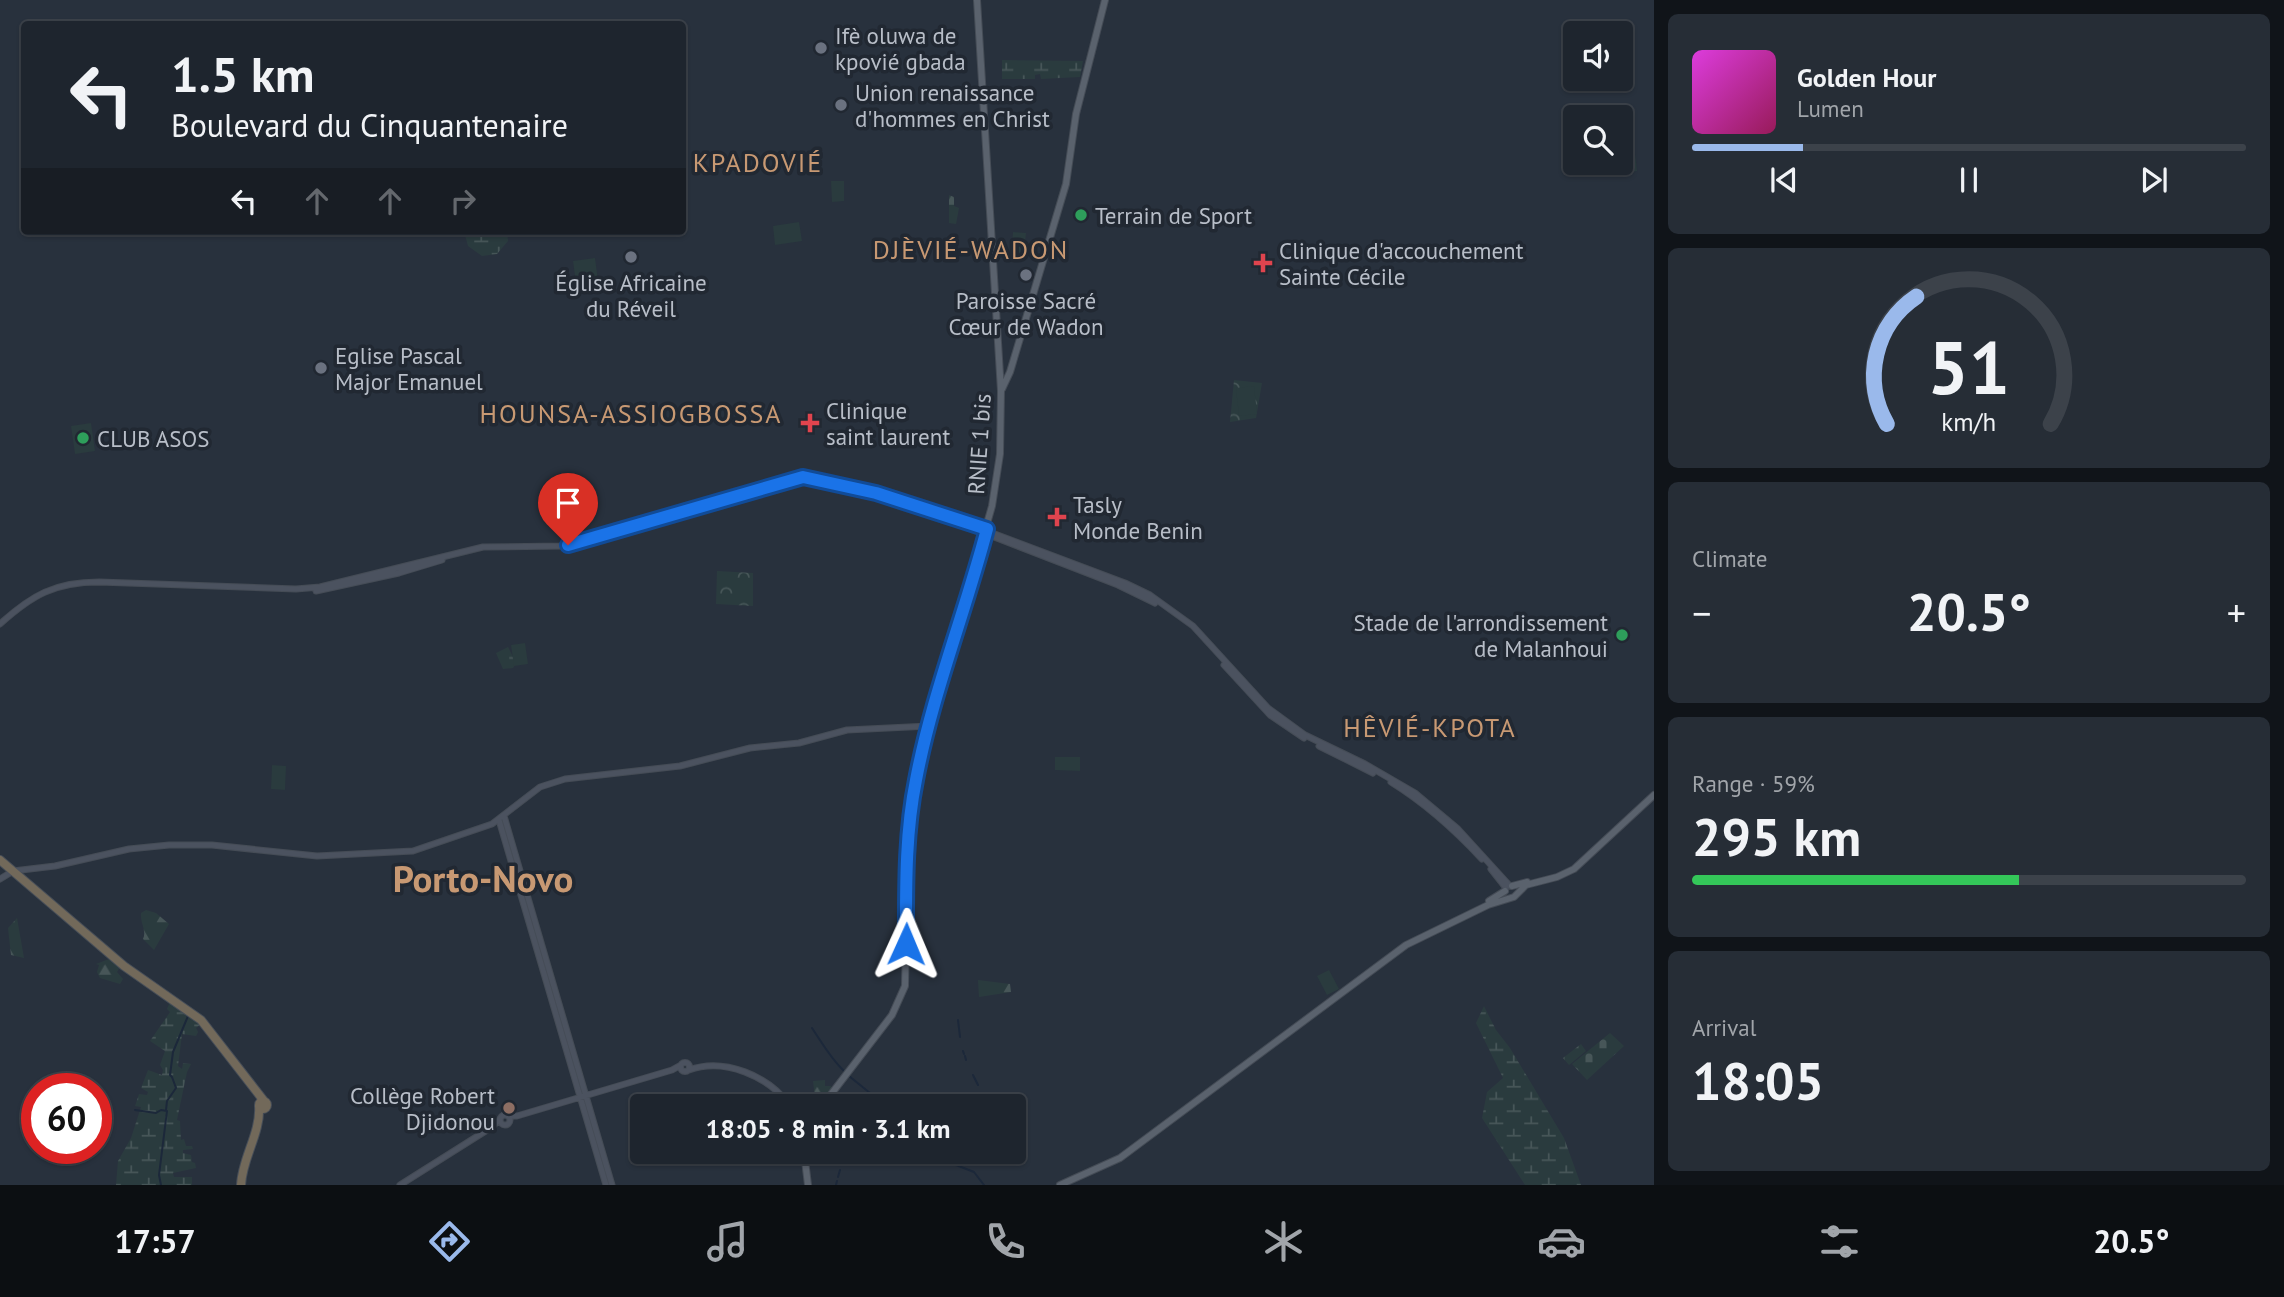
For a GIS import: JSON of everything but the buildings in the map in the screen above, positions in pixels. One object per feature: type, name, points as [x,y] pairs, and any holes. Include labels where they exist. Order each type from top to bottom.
[{"type":"highway","points":[[0,862],[130,976],[199,1023],[222,1050],[262,1104],[242,1185]]},
{"type":"main road","name":"RNIE 1 bis","points":[[831,1094],[892,1015],[903,992],[909,826],[916,780],[929,726],[987,531],[1000,454],[1001,387],[977,0]]},
{"type":"main road","points":[[1001,387],[1010,372],[1066,184],[1076,114],[1103,0]]},
{"type":"main road","points":[[0,626],[34,599],[72,588],[104,585],[295,593],[320,591],[481,551],[578,547],[803,480],[876,497],[987,531],[1118,585],[1160,606],[1192,631],[1270,715],[1296,734],[1412,795],[1458,833],[1510,890]]},
{"type":"main road","points":[[0,881],[14,873],[129,849],[169,845],[212,845],[317,856],[409,851],[475,831],[502,818],[538,789],[565,779],[680,766],[750,748],[802,743],[847,730],[929,726]]},
{"type":"main road","points":[[1058,1185],[1120,1158],[1402,948],[1510,890],[1574,869],[1654,793]]},
{"type":"main road","points":[[502,818],[606,1185]]},
{"type":"main road","points":[[400,1185],[501,1122],[503,1115],[509,1118],[517,1116],[672,1070],[699,1067],[732,1069],[748,1073],[780,1094]]},
{"type":"main road","points":[[583,1097],[612,1185]]},
{"type":"main road","points":[[805,1164],[808,1185]]},
{"type":"green space","points":[[1002,60],[1083,61],[1080,77],[1041,79],[1040,74],[1035,75],[1035,79],[1002,79]]},
{"type":"green space","points":[[1633,154],[1637,171],[1633,172]]},
{"type":"green space","points":[[831,181],[844,181],[844,201],[832,202]]},
{"type":"green space","points":[[949,195],[954,197],[954,206],[959,208],[956,224],[949,223]]},
{"type":"green space","points":[[799,222],[802,241],[775,245],[773,226]]},
{"type":"green space","points":[[1013,232],[1026,233],[1024,253],[1011,252]]},
{"type":"green space","points":[[465,235],[507,235],[508,241],[497,254],[482,256],[468,246]]},
{"type":"green space","points":[[595,258],[599,288],[577,291],[573,261]]},
{"type":"green space","points":[[1234,380],[1262,383],[1256,418],[1230,422]]},
{"type":"green space","points":[[1254,386],[1257,414],[1239,416],[1236,388]]},
{"type":"green space","name":"CLUB ASOS","points":[[91,423],[95,451],[75,454],[71,426]]},
{"type":"green space","points":[[717,571],[753,573],[753,606],[716,604]]},
{"type":"green space","points":[[525,643],[528,664],[514,666],[511,645]]},
{"type":"green space","points":[[508,647],[516,663],[513,668],[503,669],[496,653]]},
{"type":"green space","points":[[1055,757],[1080,757],[1080,771],[1055,770]]},
{"type":"green space","points":[[272,765],[286,766],[285,790],[271,789]]},
{"type":"green space","points":[[146,910],[156,913],[169,924],[154,950],[143,939],[141,913]]},
{"type":"green space","points":[[17,918],[24,958],[11,955],[8,928]]},
{"type":"green space","points":[[109,959],[120,967],[117,972],[123,979],[120,984],[100,978],[97,972],[99,965],[96,964]]},
{"type":"green space","points":[[1329,970],[1339,989],[1327,995],[1317,976]]},
{"type":"green space","points":[[978,980],[1010,984],[1011,992],[979,997]]},
{"type":"green space","points":[[170,1002],[201,1024],[196,1028],[196,1036],[182,1034],[178,1066],[182,1069],[183,1063],[191,1064],[177,1120],[180,1121],[181,1140],[184,1139],[186,1146],[192,1146],[193,1149],[183,1150],[183,1153],[191,1155],[196,1168],[173,1173],[174,1177],[192,1177],[192,1185],[116,1185],[118,1161],[131,1138],[141,1107],[135,1106],[139,1094],[147,1095],[148,1092],[141,1088],[148,1070],[162,1075],[160,1065],[165,1051],[150,1041],[170,1012],[167,1009]]},
{"type":"green space","points":[[1484,1006],[1496,1030],[1510,1048],[1564,1138],[1581,1185],[1525,1185],[1482,1118],[1487,1092],[1503,1078],[1476,1023]]},
{"type":"green space","points":[[1610,1033],[1624,1046],[1587,1080],[1572,1064]]},
{"type":"green space","points":[[1581,1044],[1586,1051],[1569,1065],[1563,1058]]},
{"type":"green space","points":[[825,1080],[825,1086],[831,1086],[831,1091],[828,1094],[815,1094],[813,1081]]},
{"type":"waterway","points":[[166,1110],[167,1101],[176,1088],[170,1075],[173,1052],[188,1016]]},
{"type":"waterway","points":[[958,1020],[960,1037]]},
{"type":"waterway","points":[[812,1028],[844,1071]]},
{"type":"waterway","points":[[965,1056],[966,1060]]},
{"type":"waterway","points":[[973,1075],[978,1085]]},
{"type":"waterway","points":[[849,1076],[871,1094]]},
{"type":"waterway","points":[[135,1110],[156,1113],[167,1111],[159,1175],[161,1185]]},
{"type":"waterway","points":[[955,1164],[974,1172],[984,1185]]},
{"type":"waterway","points":[[838,1177],[840,1170]]},
{"type":"waterway","points":[[836,1185],[837,1181]]},
{"type":"place","name":"Ifè oluwa de kpovié gbada","points":[[821,48]]},
{"type":"place","name":"Union renaissance d'hommes en Christ","points":[[841,105]]},
{"type":"place","name":"Terrain de Sport","points":[[1081,215]]},
{"type":"place","name":"Église Africaine du Réveil","points":[[631,257]]},
{"type":"place","name":"Clinique d'accouchement Sainte Cécile","points":[[1263,263]]},
{"type":"place","name":"Paroisse Sacré Cœur de Wadon","points":[[1026,275]]},
{"type":"place","name":"Eglise Pascal Major Emanuel","points":[[321,368]]},
{"type":"place","name":"Clinique saint laurent","points":[[810,423]]},
{"type":"place","name":"CLUB ASOS","points":[[83,438]]},
{"type":"place","name":"Tasly Monde Benin","points":[[1057,517]]},
{"type":"place","name":"Stade de l'arrondissement de Malanhoui","points":[[1622,635]]},
{"type":"place","name":"Collège Robert Djidonou","points":[[509,1108]]},
{"type":"district","name":"KPADOVIÉ","points":[[758,162]]},
{"type":"district","name":"DJÈVIÉ-WADON","points":[[971,249]]},
{"type":"district","name":"HOUNSA-ASSIOGBOSSA","points":[[631,413]]},
{"type":"district","name":"HÊVIÉ-KPOTA","points":[[1430,727]]},
{"type":"district","name":"Porto-Novo","points":[[483,878]]},
{"type":"route","points":[[568,545],[798,477],[811,477],[876,493],[987,529],[929,726],[916,780],[908,842],[906,944]]}]
